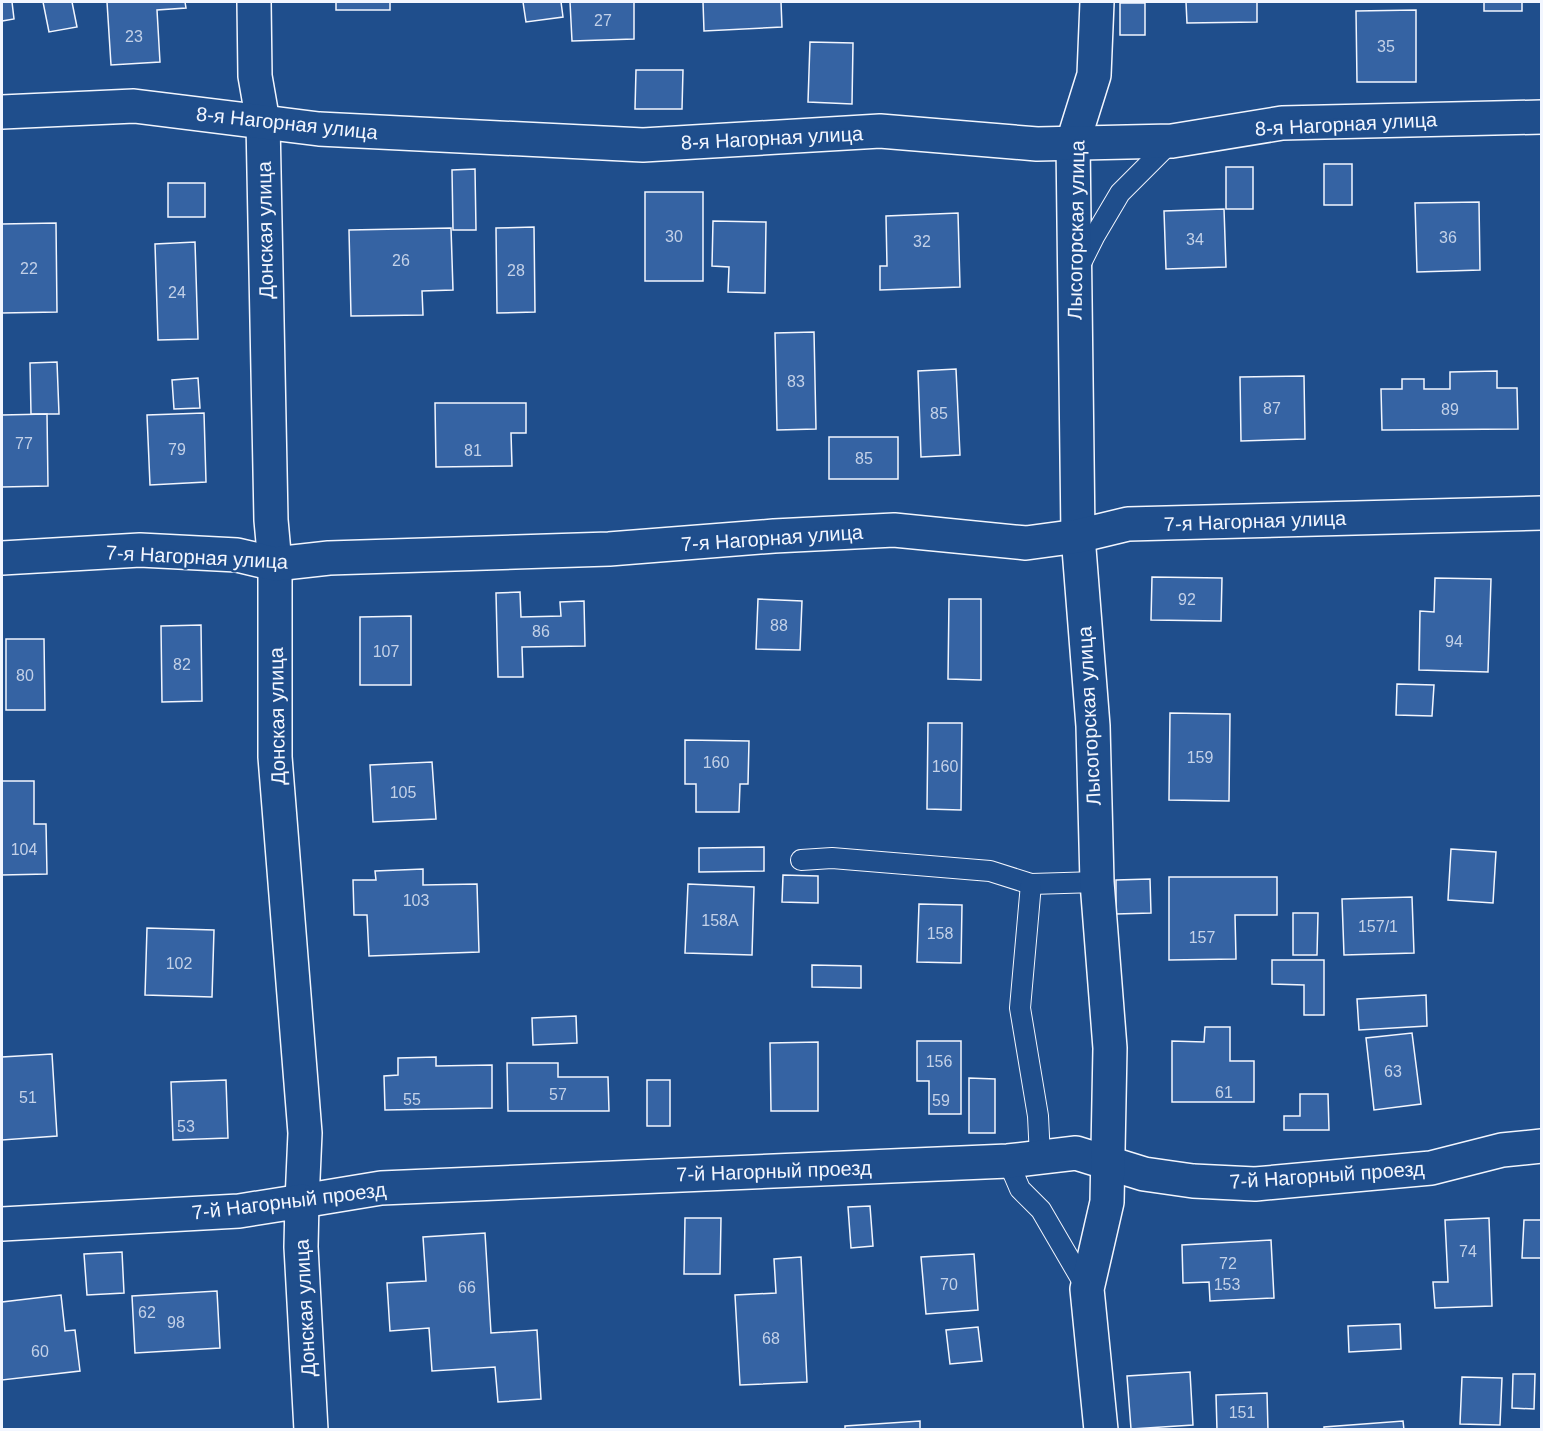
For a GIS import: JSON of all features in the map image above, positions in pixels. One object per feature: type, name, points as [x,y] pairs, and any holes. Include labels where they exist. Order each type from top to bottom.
[{"type":"street","name":"Донская улица","points":[[254,2],[255,76],[263,122],[271,520],[275,564],[275,757],[305,1133],[301,1246],[311,1430]]},
{"type":"street","name":"Лысогорская улица","points":[[1097,2],[1094,75],[1073,142],[1078,536],[1093,726],[1097,882],[1110,1048],[1107,1202],[1087,1289],[1101,1430]]},
{"type":"street","name":"8-я Нагорная улица","points":[[2,112],[134,106],[319,129],[643,145],[880,131],[1036,144],[1172,141],[1282,123],[1542,117]]},
{"type":"street","name":"7-я Нагорная улица","points":[[2,558],[140,550],[237,555],[275,564],[330,558],[609,549],[774,536],[894,530],[1026,543],[1078,536],[1128,524],[1542,513]]},
{"type":"street","name":"7-й Нагорный проезд","points":[[2,1224],[239,1211],[381,1188],[1008,1161],[1076,1153],[1144,1174],[1193,1181],[1255,1184],[1431,1168],[1502,1150],[1542,1146]]},
{"type":"lane","points":[[1074,277],[1120,193],[1172,141]]},
{"type":"lane","points":[[801,860],[831,858],[990,871],[1031,884],[1097,882]]},
{"type":"lane","points":[[1031,884],[1020,1008],[1038,1116],[1040,1157]]},
{"type":"lane","points":[[1008,1161],[1020,1189],[1041,1210],[1087,1289]]},
{"type":"building","points":[[2,2],[12,2],[14,19],[2,21]]},
{"type":"building","points":[[43,2],[72,2],[77,27],[49,32]]},
{"type":"building","points":[[107,2],[185,2],[186,8],[157,10],[160,62],[111,65]]},
{"type":"building","points":[[336,2],[390,2],[390,10],[336,10]]},
{"type":"building","points":[[523,2],[561,2],[563,17],[526,22]]},
{"type":"building","points":[[570,2],[634,2],[634,39],[572,41]]},
{"type":"building","points":[[703,2],[781,2],[782,27],[704,31]]},
{"type":"building","points":[[1186,2],[1257,2],[1257,22],[1187,23]]},
{"type":"building","points":[[1484,2],[1522,2],[1522,11],[1484,11]]},
{"type":"building","points":[[1120,3],[1145,3],[1145,35],[1120,35]]},
{"type":"building","points":[[1416,10],[1416,82],[1357,82],[1356,11]]},
{"type":"building","points":[[810,42],[853,43],[852,104],[808,102]]},
{"type":"building","points":[[636,70],[683,70],[682,109],[635,109]]},
{"type":"building","points":[[1324,164],[1352,164],[1352,205],[1324,205]]},
{"type":"building","points":[[1226,167],[1253,167],[1253,209],[1226,209]]},
{"type":"building","points":[[475,169],[476,230],[453,230],[452,170]]},
{"type":"building","points":[[168,183],[205,183],[205,217],[168,217]]},
{"type":"building","points":[[645,192],[703,192],[703,281],[645,281]]},
{"type":"building","points":[[1479,202],[1480,270],[1417,272],[1415,203]]},
{"type":"building","points":[[1224,209],[1226,267],[1166,269],[1164,211]]},
{"type":"building","points":[[958,213],[960,287],[880,290],[880,266],[887,266],[886,216]]},
{"type":"building","points":[[713,221],[766,222],[765,293],[728,292],[729,267],[712,266]]},
{"type":"building","points":[[56,223],[57,312],[2,313],[2,224]]},
{"type":"building","points":[[534,227],[535,312],[497,313],[496,228]]},
{"type":"building","points":[[451,228],[453,290],[422,291],[423,315],[351,316],[349,230]]},
{"type":"building","points":[[195,242],[198,339],[158,340],[155,244]]},
{"type":"building","points":[[814,332],[816,429],[777,430],[775,333]]},
{"type":"building","points":[[57,362],[59,414],[31,414],[30,363]]},
{"type":"building","points":[[956,369],[960,455],[921,457],[918,371]]},
{"type":"building","points":[[1497,371],[1497,388],[1517,388],[1518,429],[1382,430],[1381,389],[1402,389],[1402,379],[1424,379],[1424,389],[1450,389],[1450,372]]},
{"type":"building","points":[[1304,376],[1305,439],[1241,441],[1240,377]]},
{"type":"building","points":[[198,378],[200,408],[174,409],[172,380]]},
{"type":"building","points":[[435,403],[526,403],[526,433],[511,433],[512,466],[436,467]]},
{"type":"building","points":[[204,413],[206,482],[150,485],[147,415]]},
{"type":"building","points":[[47,414],[48,486],[2,487],[2,415]]},
{"type":"building","points":[[829,437],[898,437],[898,479],[829,479]]},
{"type":"building","points":[[1152,577],[1222,578],[1221,621],[1151,620]]},
{"type":"building","points":[[1435,578],[1491,579],[1488,672],[1419,670],[1420,611],[1434,612]]},
{"type":"building","points":[[520,592],[521,617],[561,616],[560,602],[584,601],[585,646],[522,647],[523,677],[498,677],[496,593]]},
{"type":"building","points":[[758,599],[802,601],[800,650],[756,649]]},
{"type":"building","points":[[949,599],[981,599],[981,680],[948,679]]},
{"type":"building","points":[[411,616],[411,685],[360,685],[360,617]]},
{"type":"building","points":[[201,625],[202,701],[162,702],[161,626]]},
{"type":"building","points":[[6,639],[44,639],[45,710],[6,710]]},
{"type":"building","points":[[1397,684],[1434,685],[1432,716],[1396,715]]},
{"type":"building","points":[[1170,713],[1230,714],[1229,801],[1169,800]]},
{"type":"building","points":[[928,723],[962,723],[961,810],[927,809]]},
{"type":"building","points":[[685,740],[749,741],[748,784],[740,784],[739,812],[696,812],[696,784],[685,784]]},
{"type":"building","points":[[432,762],[436,819],[373,822],[370,765]]},
{"type":"building","points":[[2,781],[34,781],[34,824],[46,824],[47,874],[2,875]]},
{"type":"building","points":[[764,847],[764,871],[699,872],[699,848]]},
{"type":"building","points":[[1451,849],[1496,852],[1493,903],[1448,900]]},
{"type":"building","points":[[423,869],[423,885],[477,884],[479,952],[369,956],[367,915],[354,915],[353,880],[376,880],[375,871]]},
{"type":"building","points":[[783,875],[818,876],[818,903],[782,902]]},
{"type":"building","points":[[1169,877],[1277,877],[1277,915],[1235,915],[1236,959],[1169,960]]},
{"type":"building","points":[[1150,879],[1151,913],[1116,914],[1116,880]]},
{"type":"building","points":[[688,884],[754,887],[752,955],[685,953]]},
{"type":"building","points":[[1412,897],[1414,953],[1344,955],[1342,899]]},
{"type":"building","points":[[919,904],[962,905],[961,963],[917,962]]},
{"type":"building","points":[[1293,913],[1318,913],[1317,955],[1293,955]]},
{"type":"building","points":[[147,928],[214,930],[212,997],[145,995]]},
{"type":"building","points":[[1272,960],[1324,960],[1324,1015],[1304,1015],[1304,985],[1272,984]]},
{"type":"building","points":[[812,965],[861,966],[861,988],[812,987]]},
{"type":"building","points":[[1426,995],[1427,1026],[1359,1030],[1357,999]]},
{"type":"building","points":[[576,1016],[577,1043],[533,1045],[532,1018]]},
{"type":"building","points":[[1205,1027],[1230,1027],[1230,1061],[1254,1061],[1254,1102],[1172,1102],[1172,1041],[1204,1042]]},
{"type":"building","points":[[1412,1033],[1421,1104],[1374,1110],[1366,1038]]},
{"type":"building","points":[[917,1041],[961,1041],[961,1114],[929,1114],[929,1081],[917,1081]]},
{"type":"building","points":[[818,1042],[818,1111],[771,1111],[770,1043]]},
{"type":"building","points":[[52,1054],[57,1136],[2,1140],[2,1057]]},
{"type":"building","points":[[436,1057],[436,1066],[492,1065],[492,1108],[385,1110],[384,1076],[398,1075],[398,1058]]},
{"type":"building","points":[[507,1063],[558,1063],[558,1077],[608,1077],[609,1111],[508,1111]]},
{"type":"building","points":[[969,1078],[995,1079],[995,1133],[969,1133]]},
{"type":"building","points":[[226,1080],[228,1138],[173,1140],[171,1082]]},
{"type":"building","points":[[647,1080],[670,1080],[670,1126],[647,1126]]},
{"type":"building","points":[[1300,1094],[1328,1094],[1329,1130],[1284,1130],[1284,1116],[1300,1116]]},
{"type":"building","points":[[870,1206],[873,1246],[851,1248],[848,1207]]},
{"type":"building","points":[[685,1218],[721,1218],[720,1274],[684,1274]]},
{"type":"building","points":[[1489,1218],[1492,1306],[1435,1308],[1433,1282],[1448,1282],[1445,1220]]},
{"type":"building","points":[[1524,1220],[1542,1220],[1542,1258],[1522,1258]]},
{"type":"building","points":[[485,1233],[491,1333],[537,1330],[541,1399],[498,1402],[495,1367],[432,1371],[429,1328],[390,1331],[387,1283],[426,1281],[423,1237]]},
{"type":"building","points":[[1271,1240],[1274,1298],[1210,1301],[1209,1282],[1183,1283],[1182,1245]]},
{"type":"building","points":[[122,1252],[124,1293],[87,1295],[84,1254]]},
{"type":"building","points":[[974,1254],[978,1310],[926,1314],[921,1257]]},
{"type":"building","points":[[801,1257],[807,1382],[740,1385],[735,1295],[776,1293],[774,1259]]},
{"type":"building","points":[[217,1291],[220,1348],[135,1353],[132,1296]]},
{"type":"building","points":[[61,1295],[65,1331],[75,1330],[80,1371],[2,1380],[2,1302]]},
{"type":"building","points":[[1400,1324],[1401,1349],[1349,1352],[1348,1326]]},
{"type":"building","points":[[978,1327],[982,1361],[950,1364],[946,1330]]},
{"type":"building","points":[[1190,1372],[1193,1425],[1131,1429],[1127,1376]]},
{"type":"building","points":[[1513,1374],[1535,1374],[1534,1409],[1512,1408]]},
{"type":"building","points":[[1462,1377],[1502,1378],[1500,1425],[1460,1424]]},
{"type":"building","points":[[1267,1393],[1268,1430],[1217,1430],[1216,1395]]},
{"type":"building","points":[[920,1421],[920,1430],[845,1430],[845,1426]]},
{"type":"building","points":[[1403,1421],[1404,1430],[1324,1430],[1324,1427]]}]
